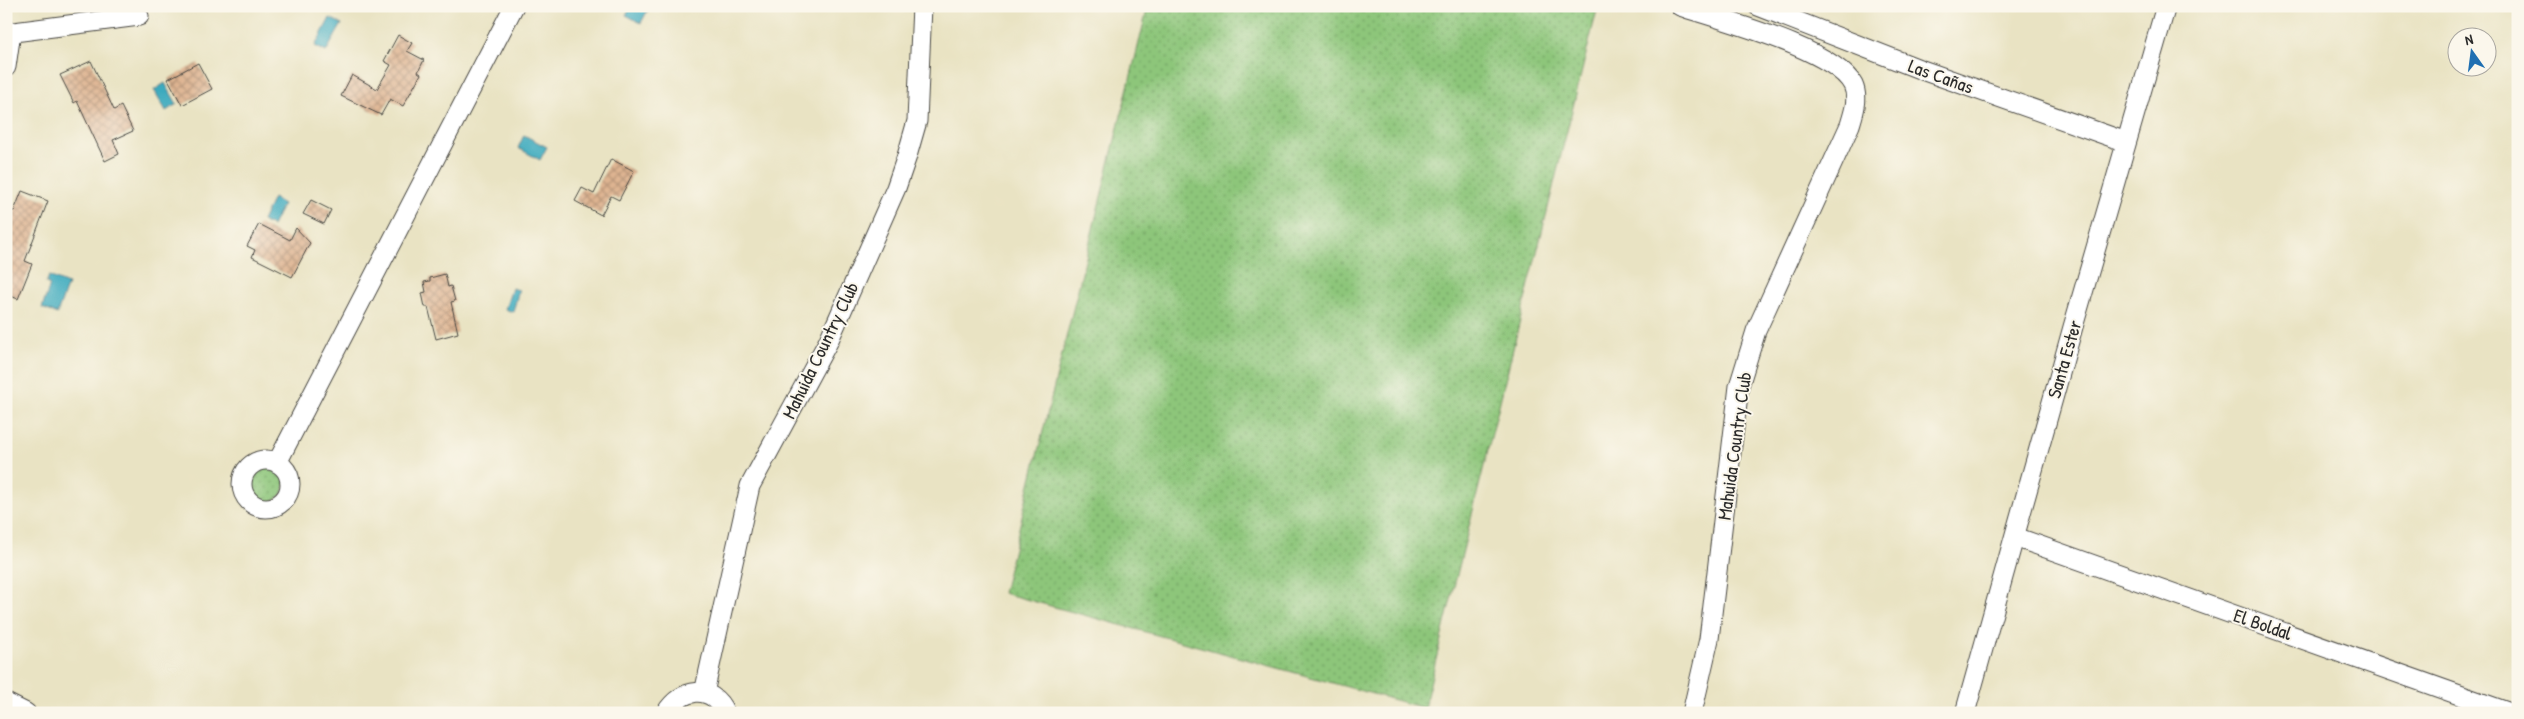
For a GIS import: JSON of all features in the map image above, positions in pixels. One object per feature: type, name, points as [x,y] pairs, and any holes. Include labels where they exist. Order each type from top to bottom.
[{"type":"street","points":[[276,463],[514,6]]},
{"type":"street","name":"Mahuida Country Club","points":[[704,693],[750,486],[828,342],[896,188],[907,156],[917,121],[922,6]]},
{"type":"street","name":"Mahuida Country Club","points":[[1680,6],[1788,43],[1822,58],[1849,78],[1856,94],[1855,109],[1850,125],[1756,331],[1740,386],[1709,639],[1692,713]]},
{"type":"street","name":"Las Cañas","points":[[1758,6],[1922,70],[2126,142]]},
{"type":"street","name":"Santa Ester","points":[[1965,713],[2166,6]]},
{"type":"street","points":[[6,67],[9,32],[139,16]]},
{"type":"street","name":"El Boldal","points":[[2015,537],[2510,713]]},
{"type":"street","points":[[666,713],[673,701],[682,695],[693,692],[704,693],[714,697],[722,705],[726,713]]},
{"type":"street","points":[[6,703],[26,713]]},
{"type":"green space","points":[[1148,6],[1598,6],[1424,708],[1003,593]]},
{"type":"green space","points":[[266,464],[279,470],[285,483],[279,496],[266,502],[253,496],[247,483],[253,470]]},
{"type":"water","points":[[631,6],[650,6],[641,23],[626,15]]},
{"type":"water","points":[[330,18],[342,24],[326,52],[315,46]]},
{"type":"water","points":[[165,83],[177,104],[166,111],[154,90]]},
{"type":"water","points":[[524,135],[547,147],[540,160],[518,148]]},
{"type":"water","points":[[273,198],[283,204],[272,226],[262,221]]},
{"type":"water","points":[[49,276],[68,284],[57,314],[42,308],[50,285],[46,283]]},
{"type":"water","points":[[512,288],[519,290],[513,312],[505,309]]},
{"type":"building","points":[[398,35],[412,43],[407,51],[424,60],[418,72],[421,74],[403,106],[390,99],[381,115],[341,96],[352,75],[377,89],[391,65],[384,61]]},
{"type":"building","points":[[91,61],[114,110],[121,106],[133,131],[113,140],[119,154],[105,161],[77,101],[74,103],[60,75]]},
{"type":"building","points":[[198,63],[212,89],[182,105],[168,79]]},
{"type":"building","points":[[611,159],[634,171],[619,200],[611,196],[601,215],[575,201],[582,188],[594,194]]},
{"type":"building","points":[[22,191],[48,201],[25,261],[32,264],[18,299],[6,294],[6,220],[10,211],[14,211]]},
{"type":"building","points":[[311,200],[331,210],[324,224],[303,214]]},
{"type":"building","points":[[259,224],[290,240],[296,228],[310,243],[292,277],[252,257],[255,250],[247,246]]},
{"type":"building","points":[[445,274],[448,287],[451,286],[455,301],[451,302],[458,333],[436,339],[428,307],[425,307],[422,293],[426,292],[424,282],[430,281],[430,278]]}]
